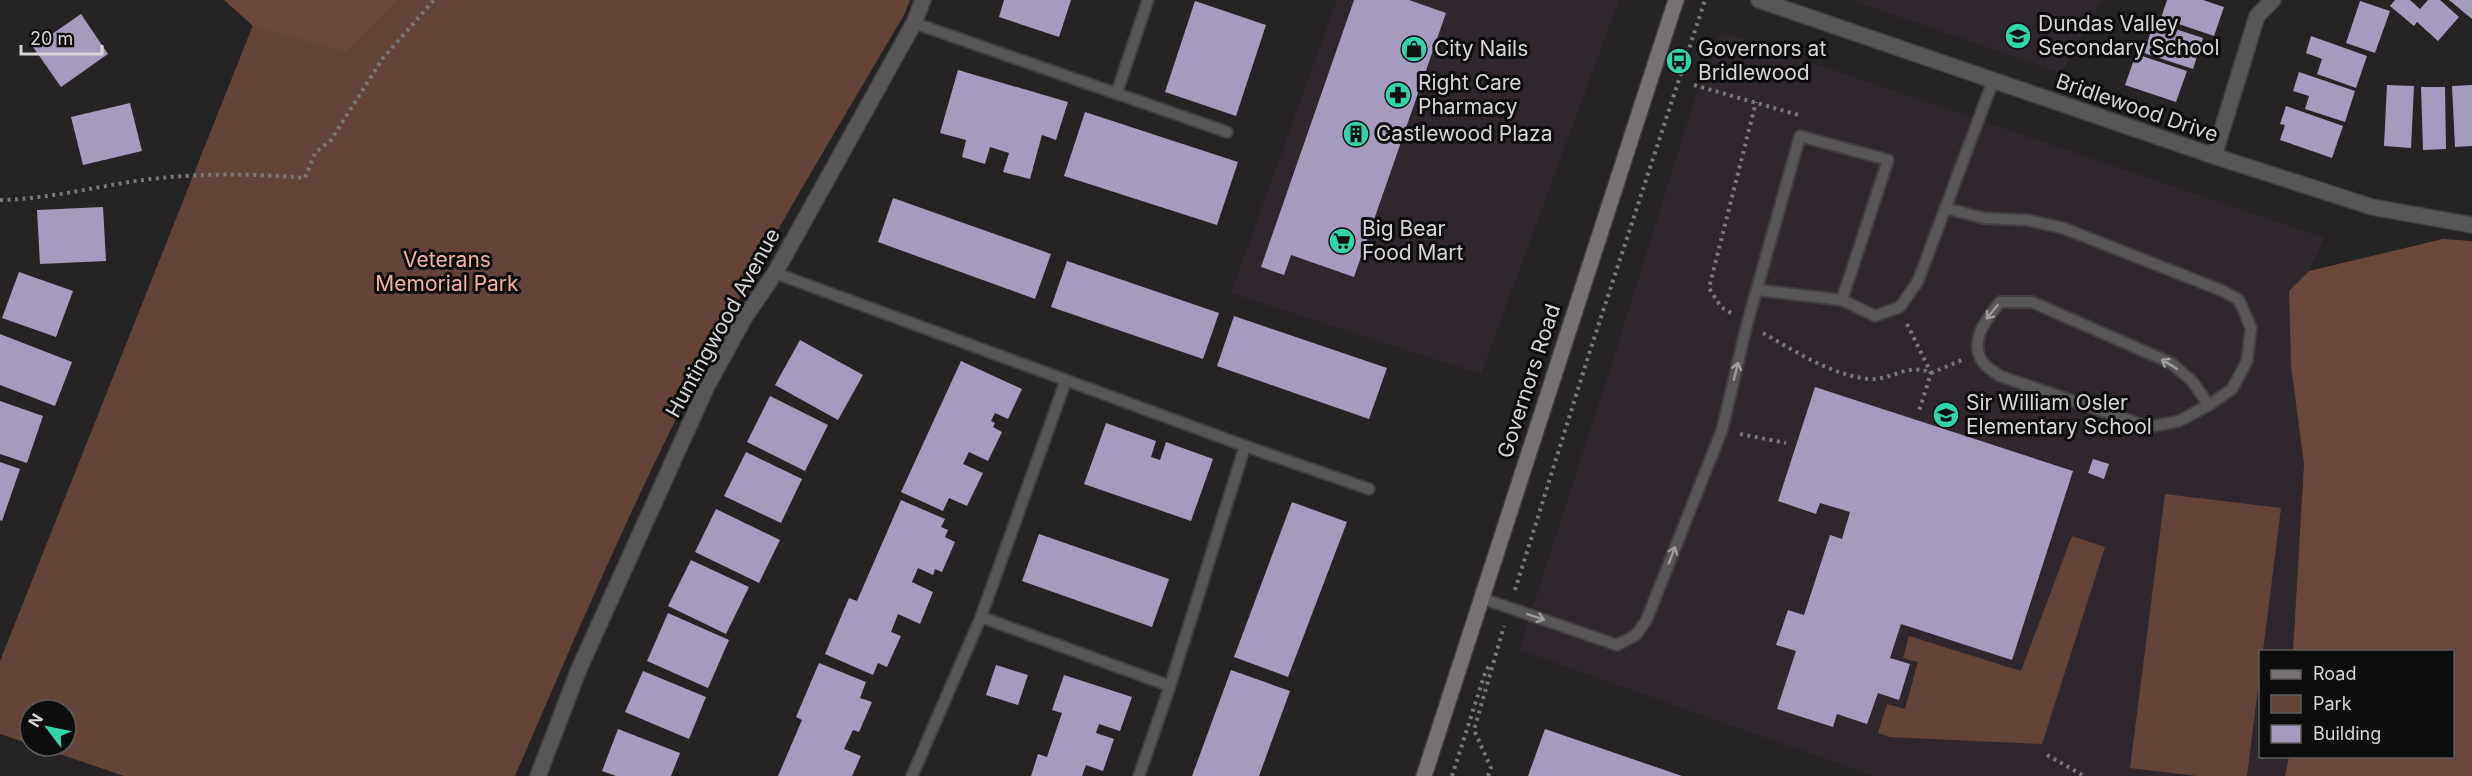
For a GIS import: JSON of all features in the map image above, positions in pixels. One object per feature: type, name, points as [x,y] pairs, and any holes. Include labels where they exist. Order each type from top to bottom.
[{"type":"main road","name":"Governors Road","points":[[1424,776],[1676,0]]},
{"type":"street","name":"Huntingwood Avenue","points":[[538,776],[579,669],[706,386],[745,317],[775,273],[914,23],[923,0]]},
{"type":"street","name":"Bridlewood Drive","points":[[1759,0],[2214,156],[2372,207],[2472,225]]},
{"type":"street","points":[[2214,156],[2257,16],[2273,0]]},
{"type":"lane","points":[[1117,92],[1148,0]]},
{"type":"lane","points":[[914,23],[1227,132]]},
{"type":"lane","points":[[1758,290],[1842,300],[1875,316],[1900,307],[1918,281],[1993,81]]},
{"type":"lane","points":[[1481,598],[1617,645],[1636,635],[1646,621],[1722,430],[1800,136],[1887,160],[1842,300]]},
{"type":"lane","points":[[1945,208],[1983,218],[2026,220],[2063,228],[2223,291],[2239,300],[2251,328],[2247,361],[2232,388],[2209,405],[2179,421],[2149,427],[2000,376],[1982,363],[1977,345],[1983,323],[2000,302],[2032,302],[2171,363],[2192,381],[2209,405]]},
{"type":"lane","points":[[775,273],[1368,489]]},
{"type":"lane","points":[[912,776],[981,617],[1066,380]]},
{"type":"lane","points":[[1139,776],[1170,686],[1245,446]]},
{"type":"lane","points":[[981,617],[1170,686]]},
{"type":"path","points":[[0,200],[30,200],[138,181],[249,173],[305,178],[315,153],[331,140],[383,58],[434,0]]},
{"type":"path","points":[[1488,776],[1491,768],[1474,730],[1493,661],[1589,354],[1705,0]]},
{"type":"path","points":[[1694,85],[1813,120],[1810,129],[1800,136]]},
{"type":"path","points":[[1900,307],[1931,373],[1919,411]]},
{"type":"path","points":[[1722,430],[1786,443]]},
{"type":"path","points":[[1452,776],[1486,670],[1493,661]]},
{"type":"path","points":[[2047,755],[2084,776]]},
{"type":"shaded area","points":[[224,0],[398,0],[346,52],[253,26]]},
{"type":"shaded area","points":[[1337,0],[1619,0],[1481,374],[1231,293]]},
{"type":"shaded area","name":"Dundas Valley Secondary School","points":[[1851,0],[2101,0],[2061,73]]},
{"type":"shaded area","name":"Sir William Osler Elementary School","points":[[1722,32],[2324,238],[2309,271],[2289,291],[2291,366],[2304,464],[2293,650],[2259,650],[2259,758],[2289,758],[2285,776],[1874,776],[1519,650],[1710,51]]},
{"type":"shaded area","points":[[2443,239],[2472,241],[2472,776],[2285,776],[2289,758],[2454,758],[2454,650],[2293,650],[2304,464],[2291,366],[2289,291],[2309,271]]},
{"type":"green space","name":"Veterans Memorial Park","points":[[263,0],[910,0],[904,15],[726,324],[671,429],[610,558],[515,776],[124,776],[71,758],[78,758],[78,698],[18,698],[18,740],[0,734],[0,661]]},
{"type":"green space","points":[[2165,494],[2281,508],[2263,650],[2259,650],[2259,681],[2247,776],[2197,776],[2130,768]]},
{"type":"green space","points":[[2072,536],[2105,547],[2042,744],[1890,737],[1878,733],[1887,704],[1905,709],[1918,662],[1903,658],[1909,636],[2021,671]]},
{"type":"building","points":[[1004,0],[1071,0],[1059,37],[999,17]]},
{"type":"building","name":"Castlewood Plaza","points":[[1354,0],[1409,0],[1446,13],[1354,277],[1291,255],[1284,275],[1261,267]]},
{"type":"building","points":[[2167,0],[2203,0],[2224,7],[2214,36],[2161,18]]},
{"type":"building","points":[[2395,0],[2410,0],[2420,9],[2428,0],[2440,0],[2459,17],[2438,41],[2417,22],[2414,26],[2390,6]]},
{"type":"building","points":[[2449,0],[2472,0],[2472,19]]},
{"type":"building","points":[[1195,1],[1266,25],[1236,116],[1165,92]]},
{"type":"building","points":[[2360,1],[2390,11],[2375,53],[2346,43]]},
{"type":"building","points":[[81,14],[108,54],[61,87],[33,47]]},
{"type":"building","points":[[2154,22],[2203,38],[2193,69],[2144,53]]},
{"type":"building","points":[[2311,36],[2367,56],[2356,88],[2317,74],[2322,59],[2306,53]]},
{"type":"building","points":[[2136,54],[2187,71],[2176,102],[2125,85]]},
{"type":"building","points":[[958,70],[1068,102],[1056,140],[1042,135],[1030,179],[1003,172],[1009,153],[990,147],[985,164],[962,157],[966,140],[940,133]]},
{"type":"building","points":[[2299,72],[2355,91],[2345,122],[2305,109],[2309,96],[2293,91]]},
{"type":"building","points":[[2387,85],[2414,86],[2411,148],[2384,146]]},
{"type":"building","points":[[2472,85],[2472,146],[2455,147],[2452,86]]},
{"type":"building","points":[[2421,87],[2445,87],[2446,149],[2423,150]]},
{"type":"building","points":[[130,103],[142,151],[83,165],[71,117]]},
{"type":"building","points":[[2286,106],[2343,126],[2332,158],[2280,140],[2285,125],[2280,124]]},
{"type":"building","points":[[1085,112],[1238,162],[1217,225],[1064,176]]},
{"type":"building","points":[[893,198],[1051,254],[1035,299],[878,242]]},
{"type":"building","points":[[103,207],[106,261],[40,264],[37,210]]},
{"type":"building","points":[[1067,261],[1219,313],[1203,359],[1051,307]]},
{"type":"building","points":[[19,272],[73,291],[56,337],[2,318]]},
{"type":"building","points":[[1234,316],[1387,368],[1369,419],[1217,366]]},
{"type":"building","points":[[0,334],[72,362],[55,406],[0,385]]},
{"type":"building","points":[[800,340],[863,375],[838,420],[775,385]]},
{"type":"building","points":[[961,361],[1022,389],[1008,419],[995,413],[991,421],[995,423],[993,427],[1002,432],[988,461],[969,452],[963,464],[983,473],[967,506],[949,498],[943,511],[901,492]]},
{"type":"building","points":[[1815,387],[2073,471],[2012,660],[1901,624],[1890,658],[1910,664],[1899,700],[1878,693],[1867,724],[1837,714],[1833,727],[1777,709],[1796,651],[1776,645],[1788,610],[1804,615],[1830,535],[1842,539],[1850,512],[1820,503],[1816,514],[1778,501]]},
{"type":"building","points":[[770,396],[828,425],[805,471],[747,442]]},
{"type":"building","points":[[0,401],[43,416],[27,463],[0,454]]},
{"type":"building","points":[[1106,423],[1156,441],[1151,457],[1160,460],[1166,442],[1213,459],[1191,521],[1084,484]]},
{"type":"building","points":[[746,452],[802,479],[781,523],[724,496]]},
{"type":"building","points":[[2093,459],[2109,464],[2104,479],[2088,473]]},
{"type":"building","points":[[0,462],[20,469],[2,521],[0,520]]},
{"type":"building","points":[[901,500],[945,519],[941,527],[948,530],[945,537],[955,542],[942,572],[935,569],[933,575],[918,568],[912,582],[933,592],[920,624],[898,614],[891,632],[901,636],[887,667],[878,663],[873,675],[825,654],[849,598],[857,601]]},
{"type":"building","points":[[1292,502],[1347,522],[1288,677],[1234,657]]},
{"type":"building","points":[[716,509],[780,540],[759,583],[695,552]]},
{"type":"building","points":[[1039,534],[1169,579],[1152,627],[1022,581]]},
{"type":"building","points":[[691,560],[749,587],[726,634],[668,606]]},
{"type":"building","points":[[668,613],[729,640],[708,688],[647,661]]},
{"type":"building","points":[[819,663],[866,682],[860,698],[872,702],[859,732],[853,730],[844,749],[861,756],[852,776],[778,776],[802,720],[796,717]]},
{"type":"building","points":[[996,665],[1028,675],[1018,705],[986,695]]},
{"type":"building","points":[[1231,670],[1290,691],[1259,776],[1192,776]]},
{"type":"building","points":[[643,671],[706,697],[689,739],[625,712]]},
{"type":"building","points":[[1064,675],[1132,697],[1120,731],[1099,724],[1096,733],[1114,739],[1103,771],[1086,765],[1082,776],[1031,776],[1038,754],[1047,757],[1062,713],[1052,710]]},
{"type":"building","points":[[618,729],[680,753],[671,776],[616,776],[602,771]]},
{"type":"building","points":[[1545,729],[1682,776],[1528,776]]},
{"type":"place","name":"Dundas Valley Secondary School","points":[[2018,36]]},
{"type":"place","name":"City Nails","points":[[1414,49]]},
{"type":"place","name":"Governors at Bridlewood","points":[[1679,61]]},
{"type":"place","name":"Right Care Pharmacy","points":[[1398,95]]},
{"type":"place","name":"Castlewood Plaza","points":[[1356,134]]},
{"type":"place","name":"Big Bear Food Mart","points":[[1342,241]]},
{"type":"place","name":"Sir William Osler Elementary School","points":[[1946,415]]}]
